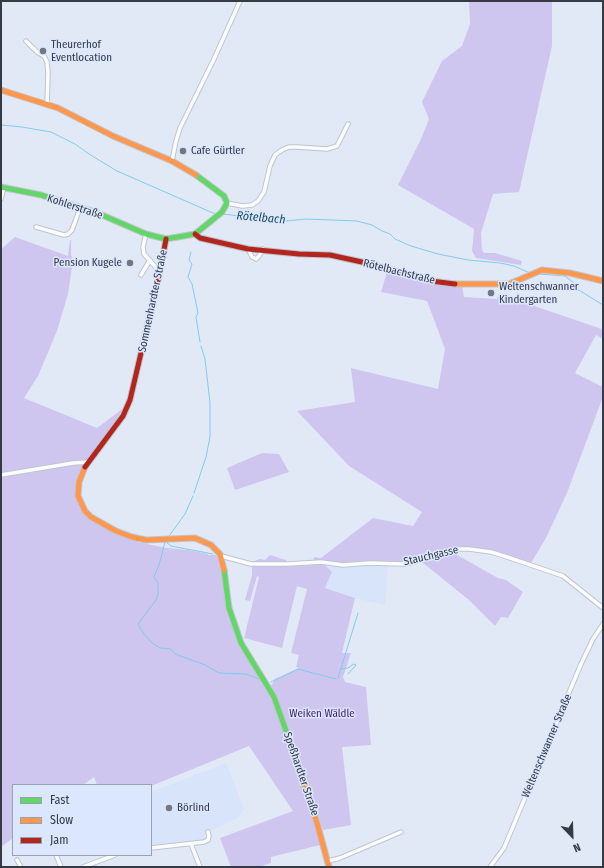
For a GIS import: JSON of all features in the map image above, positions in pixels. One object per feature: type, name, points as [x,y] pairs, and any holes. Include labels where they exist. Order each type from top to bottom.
[{"type":"street","points":[[172,161],[180,128],[214,59],[240,1]]},
{"type":"street","points":[[26,41],[37,52],[44,56],[47,62],[48,73],[46,104]]},
{"type":"street","points":[[1,90],[58,108],[113,136],[172,161],[216,189],[224,196],[227,204]]},
{"type":"street","points":[[227,204],[242,206],[252,205],[258,201],[264,192],[270,166],[275,155],[289,147],[326,149],[337,146],[348,124]]},
{"type":"street","points":[[1,199],[2,187]]},
{"type":"street","name":"Kohlerstraße","points":[[2,187],[41,196],[95,212],[146,234],[166,239]]},
{"type":"street","points":[[195,234],[222,212],[227,204]]},
{"type":"street","points":[[36,227],[68,234],[72,230],[80,208]]},
{"type":"street","points":[[146,234],[143,247],[144,254],[160,272]]},
{"type":"street","name":"Sommenhardter Straße","points":[[195,234],[166,239],[160,272],[130,400],[119,422],[88,462],[82,473],[78,496],[85,511],[97,522],[132,537],[146,540],[195,538],[211,545],[221,556]]},
{"type":"street","name":"Rötelbachstraße","points":[[195,234],[200,238],[248,248],[299,254],[330,255],[371,264],[431,281],[452,284],[509,284],[542,270],[570,273],[603,281]]},
{"type":"street","name":"Rötelbachstraße","points":[[248,248],[252,257],[256,259],[263,249]]},
{"type":"street","points":[[141,275],[150,260]]},
{"type":"street","points":[[1,476],[74,463],[88,462]]},
{"type":"street","name":"Stauchgasse","points":[[221,556],[251,564],[321,562],[343,565],[370,563],[403,564],[446,551],[469,549],[501,555],[550,570],[563,576],[603,608]]},
{"type":"street","name":"Speßhardter Straße","points":[[221,556],[232,619],[241,643],[274,697],[293,750],[324,846],[329,867]]},
{"type":"street","name":"Weltenschwanner Straße","points":[[490,867],[504,848],[581,664],[593,639],[603,624]]},
{"type":"street","points":[[152,848],[204,842],[208,840],[208,832]]},
{"type":"street","points":[[328,861],[340,858],[401,832]]},
{"type":"street","points":[[191,844],[200,867]]},
{"type":"street","points":[[56,856],[61,867]]},
{"type":"street","points":[[83,867],[112,856]]},
{"type":"street","points":[[17,860],[21,867]]},
{"type":"shaded area","points":[[370,564],[388,565],[385,605],[358,599],[325,588],[332,572],[325,565],[349,566]]},
{"type":"shaded area","points":[[226,763],[244,809],[238,818],[208,832],[205,834],[205,838],[199,840],[152,845],[152,792]]},
{"type":"green space","points":[[552,1],[552,46],[519,192],[493,194],[481,233],[482,250],[484,253],[495,253],[522,261],[521,265],[476,258],[472,251],[474,229],[398,185],[421,139],[429,119],[422,102],[442,61],[462,46],[470,24],[469,2]]},
{"type":"green space","points":[[15,237],[68,256],[71,240],[71,255],[73,260],[68,294],[57,331],[38,376],[24,398],[97,428],[125,407],[110,433],[90,458],[78,483],[81,509],[86,516],[101,526],[116,534],[138,542],[166,548],[189,550],[208,555],[218,555],[221,561],[230,620],[274,702],[321,839],[320,845],[271,857],[271,863],[258,867],[231,867],[220,838],[293,811],[249,746],[152,786],[152,784],[97,784],[94,777],[84,784],[12,784],[12,839],[1,847],[1,249]]},
{"type":"green space","name":"Weiken Wäldle","points":[[387,272],[431,284],[462,286],[464,297],[497,299],[499,294],[603,330],[603,339],[596,335],[575,373],[603,387],[603,397],[567,493],[546,538],[531,563],[491,551],[448,550],[498,578],[506,580],[523,592],[508,618],[501,617],[495,626],[469,600],[418,559],[403,562],[370,561],[343,564],[325,562],[325,565],[332,572],[325,588],[355,598],[342,653],[351,653],[343,677],[345,682],[366,687],[371,745],[342,747],[351,825],[323,830],[296,749],[271,686],[275,679],[299,668],[296,667],[299,655],[291,653],[307,589],[297,586],[282,648],[244,638],[259,577],[257,576],[250,601],[245,600],[252,575],[252,562],[260,559],[265,560],[270,555],[286,560],[289,566],[314,565],[314,557],[321,558],[373,518],[413,526],[422,512],[349,466],[297,411],[355,402],[351,368],[438,389],[445,349],[427,301],[381,292]]},
{"type":"green space","points":[[262,453],[279,454],[289,472],[235,490],[227,468]]},
{"type":"waterway","name":"Rötelbach","points":[[1,125],[51,132],[75,144],[117,171],[217,214]]},
{"type":"waterway","name":"Rötelbach","points":[[222,214],[286,221],[306,219],[357,221],[372,225],[390,234],[395,239],[411,246],[438,254],[468,260],[514,266],[530,273]]},
{"type":"waterway","points":[[191,252],[189,260],[192,264],[188,277],[192,284],[198,313],[196,317],[200,342]]},
{"type":"waterway","name":"Rötelbach","points":[[539,274],[565,276],[574,283],[577,289],[603,305]]},
{"type":"waterway","points":[[194,493],[206,457],[210,437],[210,403],[205,359],[201,346]]},
{"type":"waterway","points":[[169,536],[185,514],[193,496]]},
{"type":"waterway","points":[[165,542],[154,577],[158,583],[158,594],[156,600],[138,624],[143,633],[151,642],[160,648],[171,649],[175,654],[205,665],[219,673],[246,674],[259,679]]},
{"type":"waterway","points":[[166,542],[171,546],[213,554]]},
{"type":"waterway","points":[[338,678],[358,613]]},
{"type":"waterway","points":[[341,669],[348,668],[354,664],[356,665],[348,674]]},
{"type":"waterway","points":[[271,682],[298,669],[336,679]]},
{"type":"traffic: fast","points":[[1,187],[41,195],[95,212],[146,234],[166,239],[195,234],[222,212],[227,203],[224,196],[196,175]]},
{"type":"traffic: fast","points":[[224,570],[229,608],[241,643],[274,697],[295,756]]},
{"type":"traffic: slow","points":[[1,90],[58,108],[113,136],[172,161],[196,175]]},
{"type":"traffic: slow","points":[[455,284],[509,284],[542,270],[570,273],[603,281]]},
{"type":"traffic: slow","points":[[85,467],[79,482],[78,496],[85,511],[91,517],[116,531],[146,540],[195,538],[211,545],[220,554],[224,570]]},
{"type":"traffic: slow","points":[[295,756],[317,823],[329,867]]},
{"type":"traffic: jam","points":[[195,234],[200,238],[248,249],[299,254],[330,255],[371,264],[431,281],[455,284]]},
{"type":"traffic: jam","points":[[85,467],[123,416],[130,400],[160,272],[166,239]]},
{"type":"place","name":"Theurerhof Eventlocation","points":[[43,51]]},
{"type":"place","name":"Cafe Gürtler","points":[[183,151]]},
{"type":"place","name":"Pension Kugele","points":[[130,263]]},
{"type":"place","name":"Weltenschwanner Kindergarten","points":[[491,293]]},
{"type":"place","name":"Börlind","points":[[169,808]]}]
